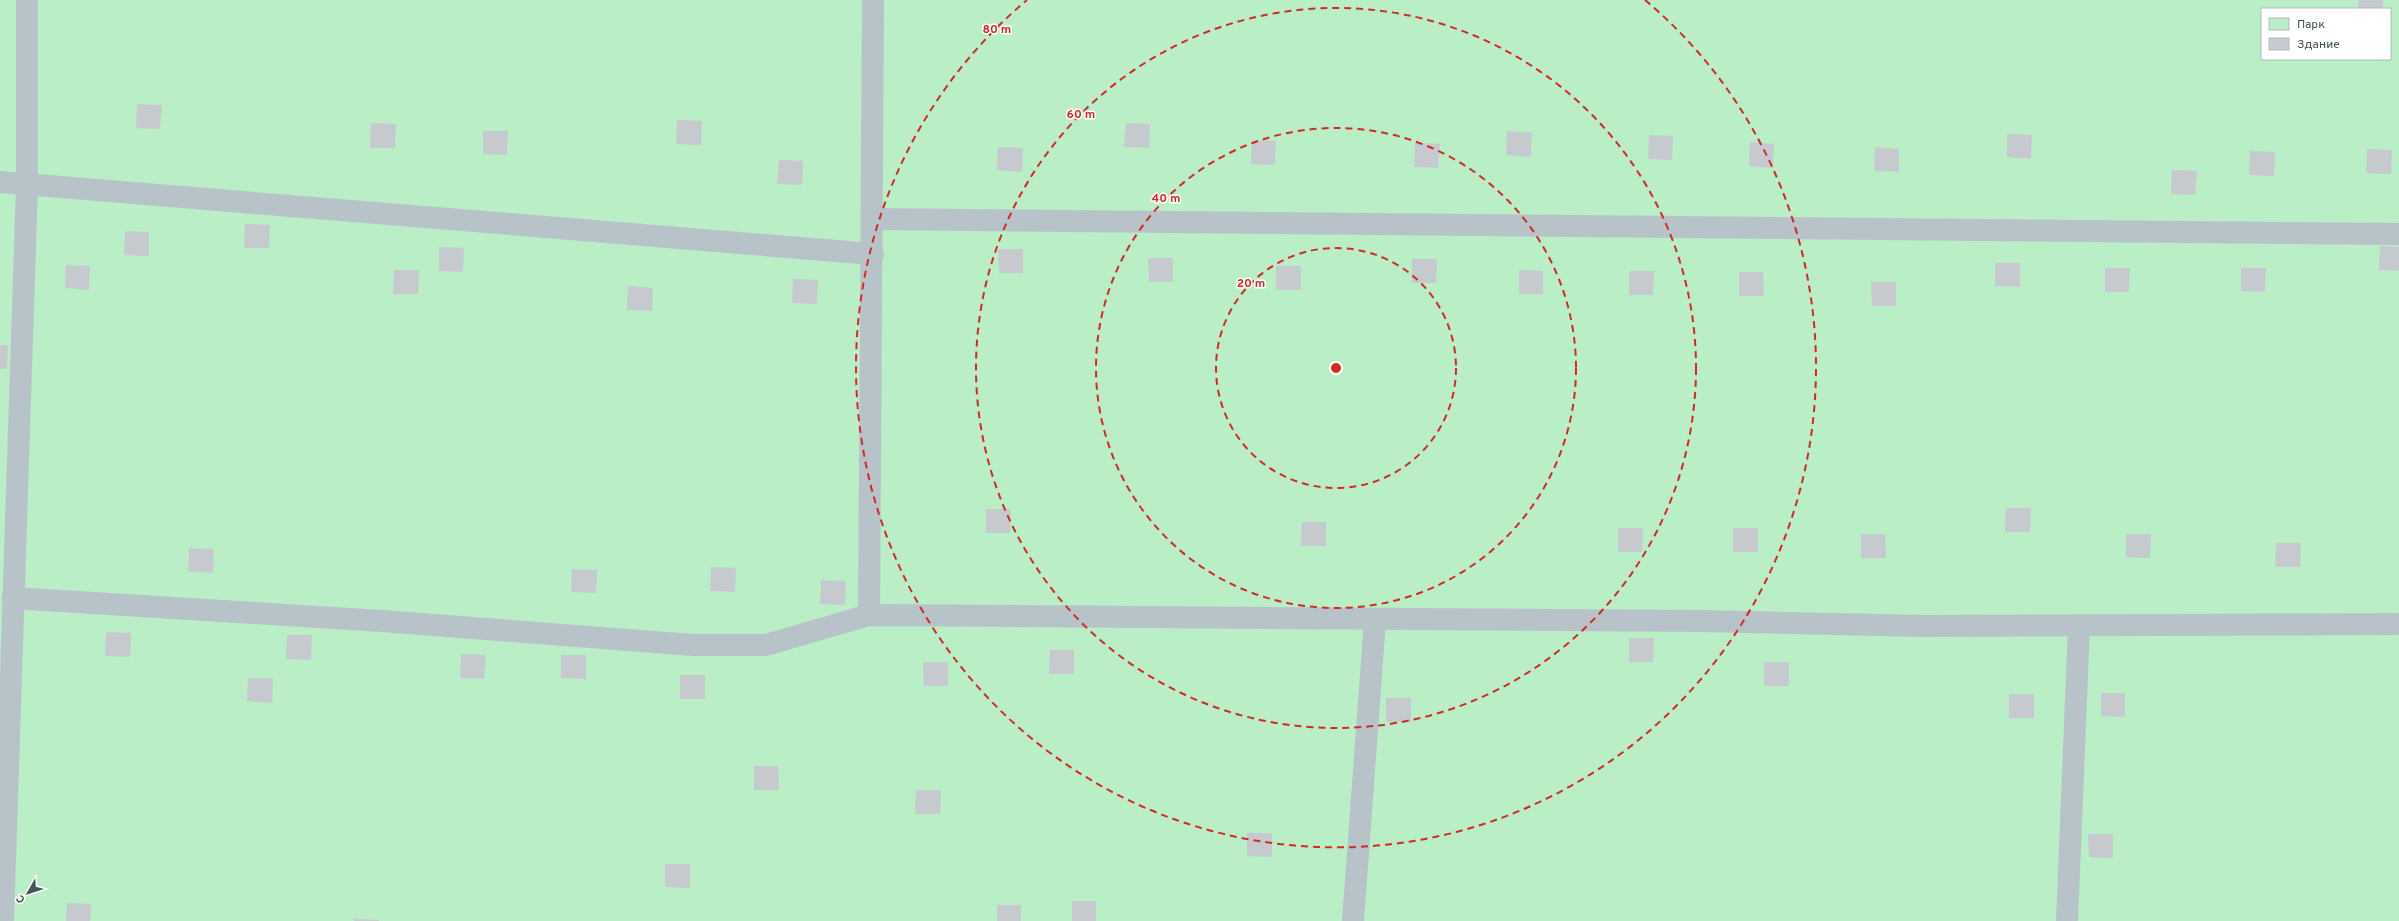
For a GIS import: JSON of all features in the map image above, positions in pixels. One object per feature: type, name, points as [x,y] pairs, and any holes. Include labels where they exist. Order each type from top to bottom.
[{"type":"lane","points":[[3,921],[27,185],[27,0]]},
{"type":"lane","points":[[870,615],[873,254],[873,0]]},
{"type":"lane","points":[[0,182],[873,254]]},
{"type":"lane","points":[[872,219],[2399,234]]},
{"type":"lane","points":[[14,598],[382,621],[693,646],[766,646],[870,615],[1375,620],[1701,621],[1924,626],[2399,624]]},
{"type":"lane","points":[[1353,921],[1375,620]]},
{"type":"lane","points":[[2067,921],[2079,626]]},
{"type":"green space","points":[[0,0],[2399,0],[2399,921],[0,921]]},
{"type":"building","points":[[2359,0],[2383,0],[2383,8],[2358,8]]},
{"type":"building","points":[[137,104],[162,105],[160,129],[136,128]]},
{"type":"building","points":[[677,120],[702,121],[701,145],[676,144]]},
{"type":"building","points":[[371,123],[396,124],[395,148],[370,148]]},
{"type":"building","points":[[1126,123],[1150,124],[1149,148],[1124,147]]},
{"type":"building","points":[[483,131],[508,131],[507,155],[483,154]]},
{"type":"building","points":[[1507,131],[1532,133],[1531,157],[1506,155]]},
{"type":"building","points":[[2007,134],[2032,135],[2031,159],[2007,157]]},
{"type":"building","points":[[1649,135],[1673,136],[1672,160],[1648,159]]},
{"type":"building","points":[[1252,140],[1276,141],[1275,165],[1251,164]]},
{"type":"building","points":[[1750,142],[1774,144],[1773,168],[1749,166]]},
{"type":"building","points":[[1415,143],[1440,144],[1438,168],[1414,167]]},
{"type":"building","points":[[998,147],[1023,148],[1022,172],[997,170]]},
{"type":"building","points":[[1875,147],[1899,149],[1899,172],[1874,171]]},
{"type":"building","points":[[2367,149],[2392,150],[2391,174],[2366,173]]},
{"type":"building","points":[[2250,151],[2275,152],[2274,176],[2249,175]]},
{"type":"building","points":[[779,160],[803,161],[802,185],[777,184]]},
{"type":"building","points":[[2172,170],[2197,171],[2195,195],[2171,194]]},
{"type":"building","points":[[245,224],[270,225],[269,248],[244,248]]},
{"type":"building","points":[[125,231],[149,232],[149,256],[124,255]]},
{"type":"building","points":[[2380,246],[2399,247],[2399,271],[2379,270]]},
{"type":"building","points":[[439,247],[464,248],[463,272],[439,271]]},
{"type":"building","points":[[998,249],[1023,249],[1023,273],[999,273]]},
{"type":"building","points":[[1148,258],[1173,258],[1173,282],[1149,282]]},
{"type":"building","points":[[1412,259],[1437,259],[1436,283],[1412,283]]},
{"type":"building","points":[[1995,263],[2020,263],[2020,287],[1995,286]]},
{"type":"building","points":[[66,265],[90,266],[89,290],[65,288]]},
{"type":"building","points":[[1276,266],[1301,266],[1301,290],[1276,290]]},
{"type":"building","points":[[2105,268],[2130,268],[2129,292],[2105,292]]},
{"type":"building","points":[[2241,268],[2266,268],[2265,292],[2241,291]]},
{"type":"building","points":[[394,270],[419,270],[418,294],[393,294]]},
{"type":"building","points":[[1519,270],[1543,271],[1543,294],[1519,294]]},
{"type":"building","points":[[1629,271],[1654,271],[1653,295],[1629,295]]},
{"type":"building","points":[[1739,272],[1763,272],[1764,296],[1739,296]]},
{"type":"building","points":[[793,279],[818,280],[817,304],[792,303]]},
{"type":"building","points":[[1871,282],[1896,282],[1896,306],[1872,306]]},
{"type":"building","points":[[628,286],[653,288],[652,311],[627,310]]},
{"type":"building","points":[[0,345],[8,345],[7,369],[0,369]]},
{"type":"building","points":[[2006,508],[2031,508],[2030,532],[2005,532]]},
{"type":"building","points":[[986,509],[1011,509],[1010,533],[986,533]]},
{"type":"building","points":[[1302,522],[1326,522],[1326,546],[1301,546]]},
{"type":"building","points":[[1618,528],[1643,528],[1642,552],[1618,552]]},
{"type":"building","points":[[1733,528],[1758,528],[1758,552],[1733,552]]},
{"type":"building","points":[[1861,534],[1885,534],[1886,558],[1861,558]]},
{"type":"building","points":[[2126,534],[2151,534],[2150,558],[2126,557]]},
{"type":"building","points":[[2276,543],[2301,543],[2300,567],[2275,567]]},
{"type":"building","points":[[189,548],[214,549],[213,573],[188,571]]},
{"type":"building","points":[[711,567],[736,568],[735,592],[710,591]]},
{"type":"building","points":[[572,569],[597,570],[596,593],[571,592]]},
{"type":"building","points":[[821,580],[846,581],[845,605],[820,604]]},
{"type":"building","points":[[106,632],[131,633],[130,657],[105,656]]},
{"type":"building","points":[[287,635],[312,635],[311,660],[286,659]]},
{"type":"building","points":[[1629,638],[1654,638],[1653,662],[1629,662]]},
{"type":"building","points":[[1050,650],[1074,650],[1074,674],[1049,674]]},
{"type":"building","points":[[461,654],[486,655],[484,679],[460,678]]},
{"type":"building","points":[[561,655],[586,655],[586,679],[561,678]]},
{"type":"building","points":[[923,662],[948,662],[948,686],[924,686]]},
{"type":"building","points":[[1764,662],[1789,662],[1789,686],[1764,686]]},
{"type":"building","points":[[680,675],[705,675],[705,699],[680,699]]},
{"type":"building","points":[[248,678],[273,678],[272,703],[247,701]]},
{"type":"building","points":[[2101,693],[2125,693],[2125,717],[2101,716]]},
{"type":"building","points":[[2009,694],[2034,694],[2034,718],[2009,718]]},
{"type":"building","points":[[1386,698],[1411,698],[1411,722],[1386,722]]},
{"type":"building","points":[[754,766],[778,766],[779,790],[754,790]]},
{"type":"building","points":[[916,790],[941,790],[940,814],[915,814]]},
{"type":"building","points":[[1247,833],[1272,833],[1272,857],[1247,856]]},
{"type":"building","points":[[2088,834],[2113,834],[2113,858],[2089,857]]},
{"type":"building","points":[[665,864],[690,864],[690,888],[665,887]]},
{"type":"building","points":[[1072,901],[1096,901],[1096,921],[1072,921]]},
{"type":"building","points":[[67,903],[91,904],[90,921],[66,921]]},
{"type":"building","points":[[997,905],[1021,905],[1021,921],[997,921]]},
{"type":"building","points":[[354,919],[379,920],[379,921],[354,921]]}]
